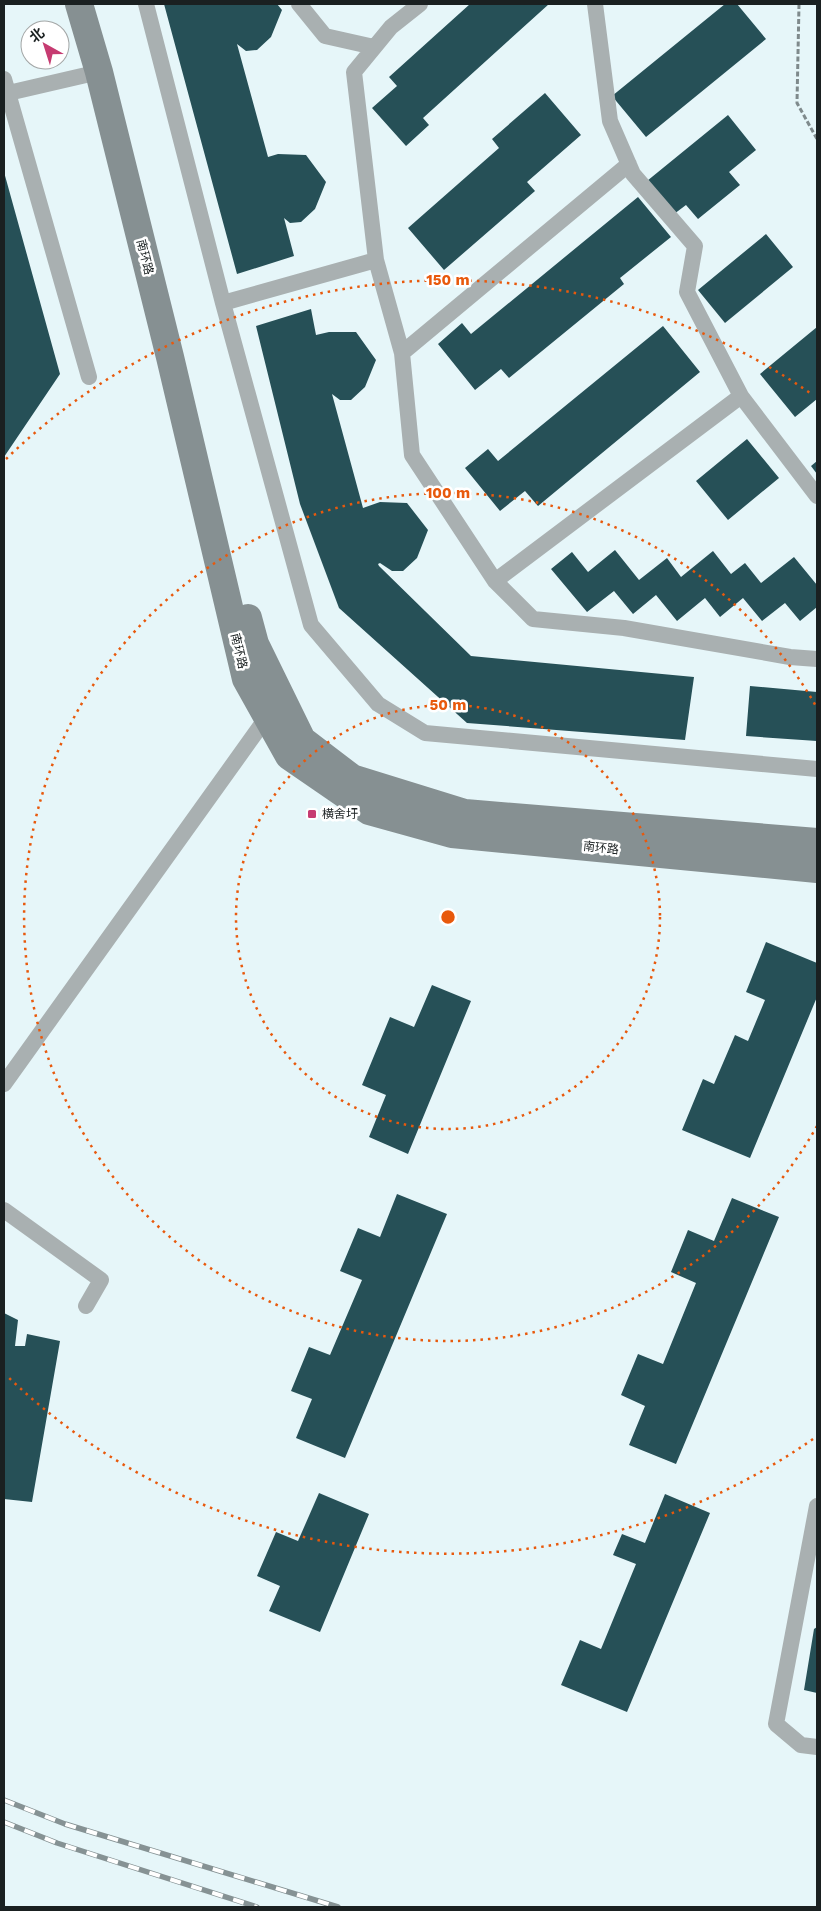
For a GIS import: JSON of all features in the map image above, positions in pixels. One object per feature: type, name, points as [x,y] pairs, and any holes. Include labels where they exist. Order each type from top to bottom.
[{"type":"main road","name":"南环路","points":[[79,4],[99,72],[170,358],[246,679],[288,756],[369,811],[452,834],[817,869]]},
{"type":"main road","name":"南环路","points":[[94,4],[186,355],[255,644],[302,740],[352,778],[465,813],[817,842]]},
{"type":"lane","points":[[146,4],[223,304],[311,625],[378,704],[425,733],[817,769]]},
{"type":"lane","points":[[299,4],[324,36],[374,47]]},
{"type":"lane","points":[[420,4],[391,27],[354,72],[376,260],[402,352],[412,455],[495,580],[534,619],[624,628],[817,659]]},
{"type":"lane","points":[[595,4],[610,121],[633,174],[695,246],[686,292],[741,396],[817,496]]},
{"type":"lane","points":[[89,377],[5,88],[99,72]]},
{"type":"lane","points":[[402,352],[629,164]]},
{"type":"lane","points":[[223,304],[376,260]]},
{"type":"lane","points":[[495,580],[741,396]]},
{"type":"lane","points":[[4,1084],[267,717]]},
{"type":"lane","points":[[4,1210],[101,1280],[86,1306]]},
{"type":"lane","points":[[817,1506],[776,1724],[800,1745],[817,1747]]},
{"type":"path","points":[[799,4],[797,103],[817,140]]},
{"type":"building","points":[[164,4],[277,4],[282,10],[271,37],[257,50],[246,51],[237,44],[268,157],[278,154],[306,155],[326,182],[315,209],[301,222],[290,223],[284,218],[294,256],[237,274]]},
{"type":"building","points":[[470,4],[549,4],[423,118],[429,125],[406,146],[372,108],[397,86],[389,77]]},
{"type":"building","points":[[725,4],[737,4],[766,39],[646,137],[612,96]]},
{"type":"building","points":[[545,93],[581,135],[527,182],[535,191],[444,270],[408,228],[499,148],[492,139]]},
{"type":"building","points":[[728,115],[756,150],[729,172],[740,185],[698,219],[686,205],[674,214],[647,181]]},
{"type":"building","points":[[4,172],[60,374],[4,457]]},
{"type":"building","points":[[638,197],[671,237],[620,278],[624,284],[509,378],[501,369],[475,390],[438,344],[462,323],[471,334]]},
{"type":"building","points":[[766,234],[793,267],[725,323],[698,290]]},
{"type":"building","points":[[311,309],[316,335],[329,332],[356,332],[376,360],[365,387],[351,400],[340,400],[332,394],[363,508],[380,502],[407,503],[428,530],[417,558],[403,571],[392,571],[380,563],[378,564],[379,566],[471,656],[694,677],[685,740],[467,723],[339,608],[300,504],[256,326]]},
{"type":"building","points":[[663,326],[700,372],[538,506],[525,491],[500,511],[465,468],[488,449],[498,461]]},
{"type":"building","points":[[817,327],[817,399],[795,417],[760,374]]},
{"type":"building","points":[[747,439],[779,478],[728,520],[696,481]]},
{"type":"building","points":[[817,461],[817,474],[811,466]]},
{"type":"building","points":[[615,550],[639,580],[667,558],[681,577],[713,551],[731,574],[745,563],[761,583],[794,557],[817,585],[817,607],[800,621],[785,603],[762,621],[743,598],[720,617],[705,598],[677,621],[656,595],[633,614],[614,591],[587,612],[551,569],[572,552],[588,572]]},
{"type":"building","points":[[750,686],[817,692],[817,741],[746,736]]},
{"type":"building","points":[[766,942],[817,963],[817,997],[750,1158],[682,1130],[703,1079],[714,1084],[735,1035],[748,1041],[765,1000],[746,992]]},
{"type":"building","points":[[432,985],[471,1001],[408,1154],[369,1137],[386,1095],[362,1085],[390,1017],[414,1027]]},
{"type":"building","points":[[397,1194],[447,1214],[345,1458],[296,1438],[312,1399],[291,1391],[309,1347],[330,1355],[362,1280],[340,1271],[358,1228],[380,1237]]},
{"type":"building","points":[[732,1198],[779,1217],[676,1464],[629,1445],[645,1406],[621,1395],[638,1354],[663,1364],[696,1283],[671,1272],[688,1230],[714,1241]]},
{"type":"building","points":[[4,1313],[18,1320],[15,1346],[25,1346],[27,1334],[60,1341],[32,1502],[4,1499]]},
{"type":"building","points":[[319,1493],[369,1514],[320,1632],[269,1611],[280,1586],[257,1576],[276,1532],[298,1541]]},
{"type":"building","points":[[665,1494],[710,1513],[627,1712],[561,1685],[580,1640],[601,1649],[636,1564],[613,1555],[622,1534],[645,1543]]},
{"type":"building","points":[[817,1627],[817,1693],[804,1690],[814,1629]]},
{"type":"railway","points":[[4,1800],[65,1824],[338,1907]]},
{"type":"railway","points":[[4,1822],[57,1843],[257,1907]]},
{"type":"place","name":"横舍圩","points":[[312,814]]}]
